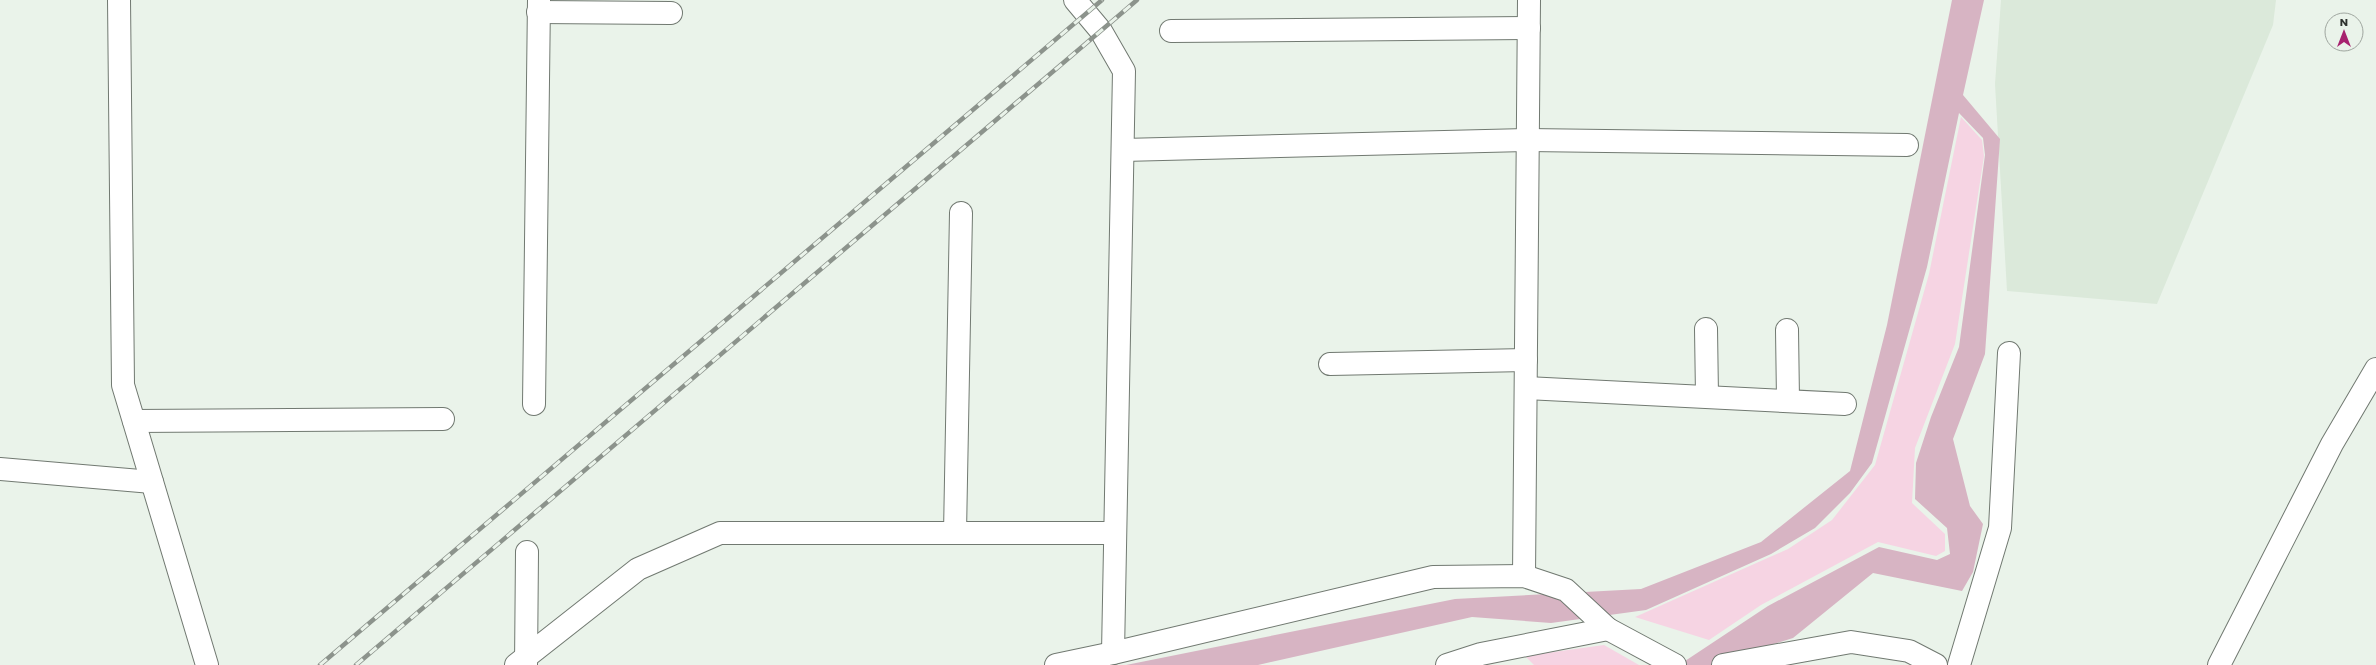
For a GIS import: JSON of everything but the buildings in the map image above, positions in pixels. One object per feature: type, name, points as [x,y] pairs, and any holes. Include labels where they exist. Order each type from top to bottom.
[{"type":"street","points":[[119,0],[123,385],[207,665]]},
{"type":"street","points":[[1075,0],[1101,31],[1124,71],[1113,653]]},
{"type":"street","points":[[1524,576],[1529,0]]},
{"type":"street","points":[[534,404],[538,6],[671,13]]},
{"type":"street","points":[[1171,31],[1529,28]]},
{"type":"street","points":[[1123,150],[1528,140],[1907,145]]},
{"type":"street","points":[[955,533],[961,213]]},
{"type":"street","points":[[1706,329],[1707,396]]},
{"type":"street","points":[[1787,330],[1788,400]]},
{"type":"street","points":[[1959,665],[2000,528],[2009,354]]},
{"type":"street","points":[[1330,364],[1526,360]]},
{"type":"street","points":[[2218,665],[2332,444],[2376,370]]},
{"type":"street","points":[[1526,388],[1845,404]]},
{"type":"street","points":[[134,421],[443,418]]},
{"type":"street","points":[[0,469],[152,482]]},
{"type":"street","points":[[523,662],[638,569],[720,533],[1115,533]]},
{"type":"street","points":[[523,662],[527,552]]},
{"type":"street","points":[[1056,665],[1113,653],[1433,576],[1524,576],[1566,590],[1608,628],[1675,665]]},
{"type":"street","points":[[1447,665],[1481,654],[1608,628]]},
{"type":"street","points":[[1723,665],[1851,642],[1909,651],[1936,665]]},
{"type":"street","points":[[1891,665],[1909,651]]},
{"type":"shaded area","points":[[1952,0],[1984,0],[1963,95],[2000,139],[1985,354],[1953,439],[1970,506],[1983,524],[1973,572],[1962,591],[1873,573],[1793,638],[1735,656],[1719,665],[1679,665],[1768,606],[1879,547],[1937,560],[1950,554],[1947,528],[1915,499],[1916,463],[1931,417],[1959,347],[1985,155],[1983,138],[1959,113],[1927,267],[1872,463],[1850,493],[1815,528],[1771,554],[1646,610],[1551,623],[1472,617],[1258,665],[1126,665],[1455,599],[1641,589],[1761,542],[1850,471],[1887,325]]},
{"type":"shaded area","points":[[2001,0],[2276,0],[2273,25],[2157,304],[2007,291],[1995,84]]},
{"type":"shaded area","points":[[1961,117],[1982,140],[1984,156],[1955,344],[1915,448],[1912,503],[1945,534],[1945,551],[1936,556],[1878,542],[1761,605],[1709,640],[1635,617],[1788,549],[1832,520],[1875,465],[1929,274]]},
{"type":"shaded area","points":[[1604,645],[1639,665],[1534,665],[1525,656]]},
{"type":"railway","points":[[320,665],[1102,0]]},
{"type":"railway","points":[[356,665],[1137,0]]}]
